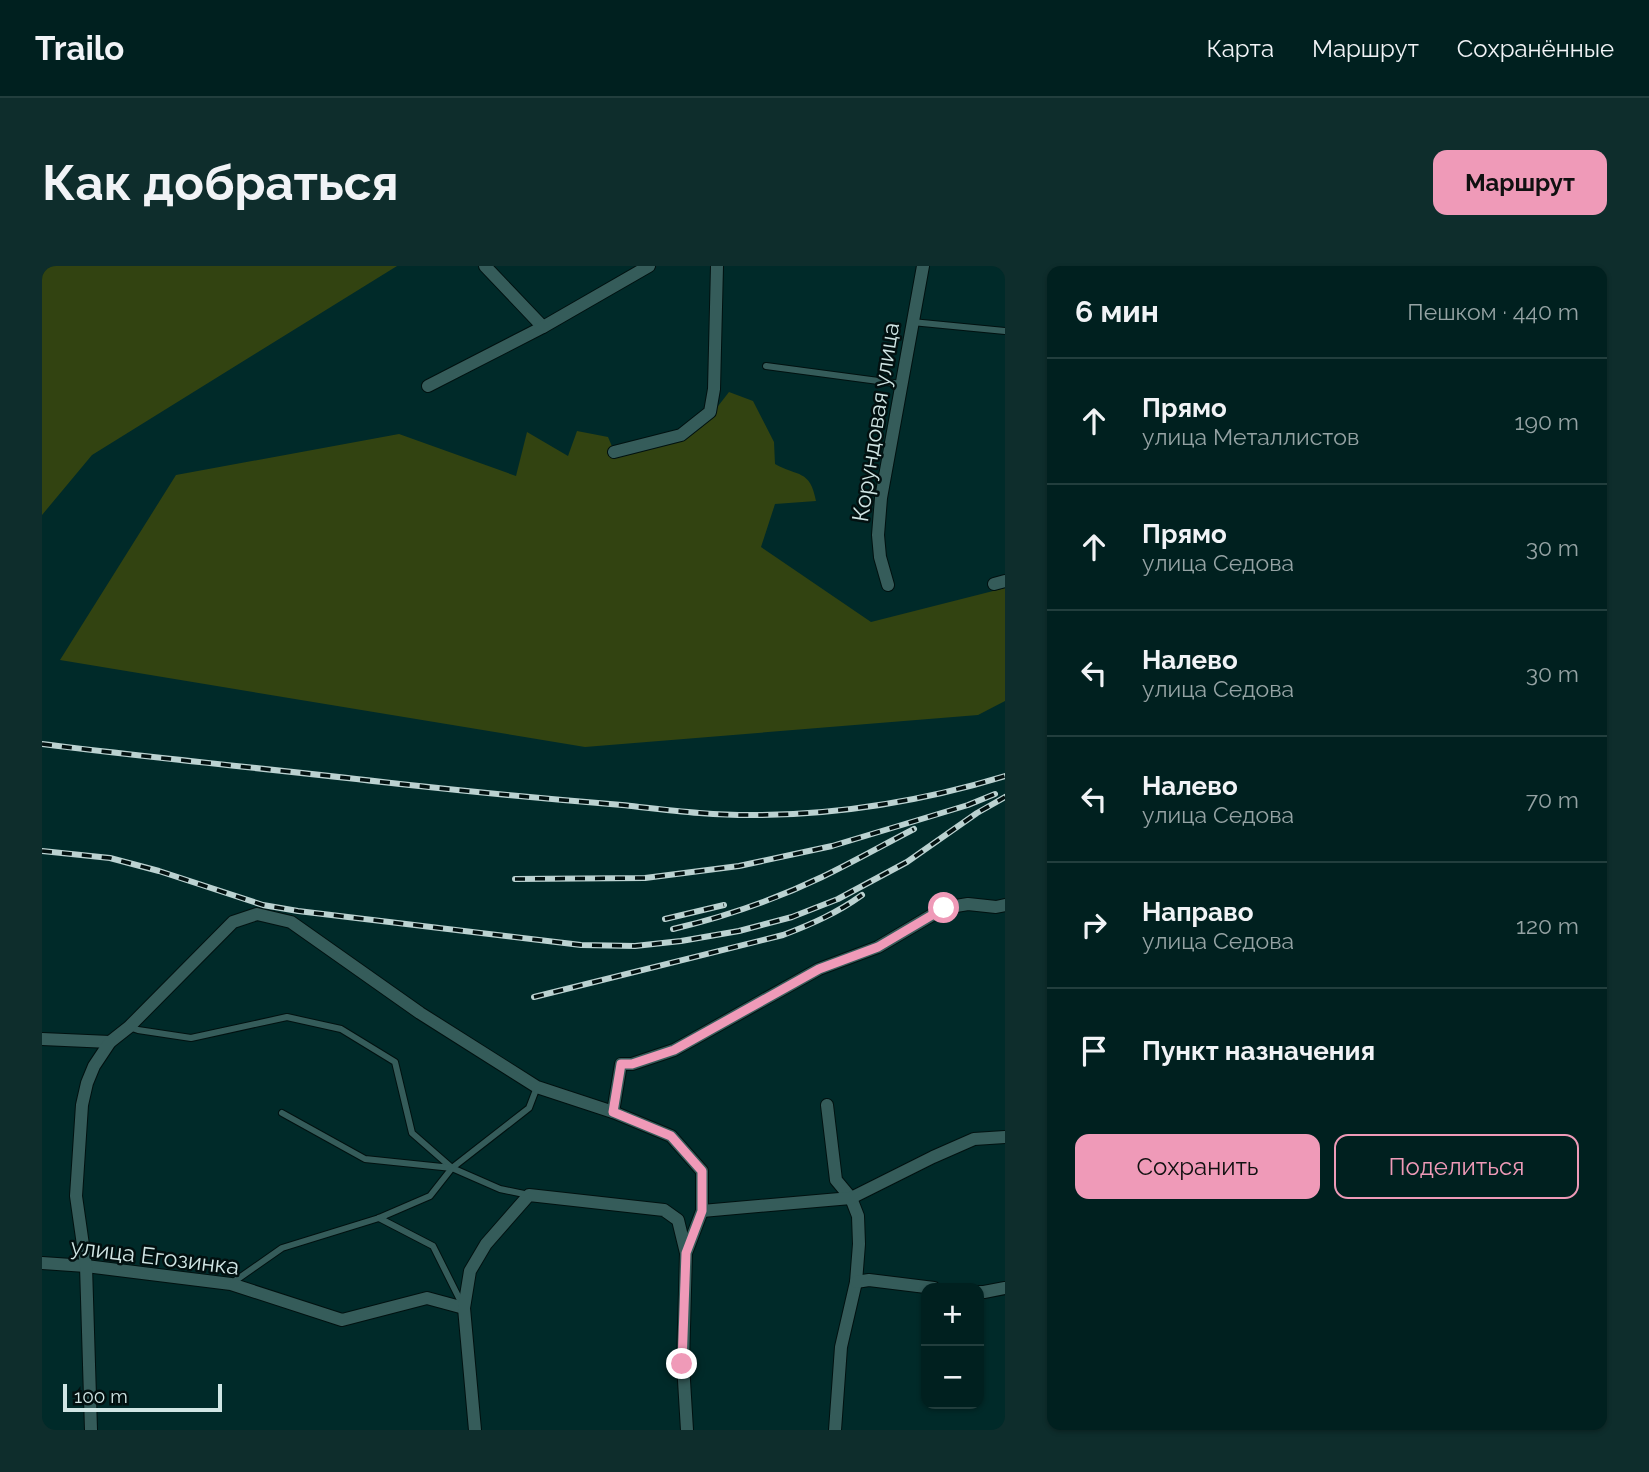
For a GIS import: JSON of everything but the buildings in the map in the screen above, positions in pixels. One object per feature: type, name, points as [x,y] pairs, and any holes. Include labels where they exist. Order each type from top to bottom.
[{"type":"street","points":[[485,266],[543,327]]},
{"type":"street","points":[[428,386],[543,327],[649,266]]},
{"type":"street","points":[[614,452],[681,435],[710,412],[714,389],[717,266]]},
{"type":"street","name":"Корундовая улица","points":[[888,585],[880,557],[878,535],[881,498],[923,266]]},
{"type":"street","points":[[613,1112],[621,1064],[632,1064],[674,1050],[819,969],[878,947],[944,908],[968,904],[996,907],[1005,905]]},
{"type":"street","points":[[91,1430],[86,1266],[76,1196],[82,1105],[93,1066],[110,1042],[129,1027],[233,922],[257,914],[291,922],[420,1013],[537,1087],[613,1112],[671,1136],[702,1171],[702,1211],[686,1253]]},
{"type":"street","points":[[42,1039],[110,1042]]},
{"type":"street","points":[[827,1105],[836,1180],[852,1198],[858,1216],[859,1244],[856,1282],[841,1347],[835,1430]]},
{"type":"street","points":[[702,1211],[852,1198],[974,1139],[1005,1137]]},
{"type":"street","points":[[475,1430],[464,1308],[470,1272],[486,1244],[529,1195],[664,1210],[678,1220],[686,1253],[682,1364],[687,1430]]},
{"type":"street","name":"улица Егозинка","points":[[42,1264],[86,1266],[231,1284],[342,1320],[427,1298],[464,1308]]},
{"type":"street","points":[[856,1282],[869,1280],[921,1286]]},
{"type":"street","points":[[984,1291],[1005,1288]]},
{"type":"lane","points":[[912,321],[1005,331]]},
{"type":"lane","points":[[766,366],[901,384]]},
{"type":"lane","points":[[129,1027],[191,1038],[287,1017],[341,1029],[395,1062],[412,1133],[452,1168],[500,1189],[529,1195]]},
{"type":"lane","points":[[231,1284],[282,1248],[379,1218],[430,1196],[452,1168],[529,1108],[537,1087]]},
{"type":"lane","points":[[282,1113],[365,1159],[452,1168]]},
{"type":"lane","points":[[379,1218],[433,1246],[464,1308]]},
{"type":"green space","points":[[42,266],[397,266],[92,455],[42,515]]},
{"type":"green space","points":[[729,392],[753,401],[774,442],[775,464],[802,475],[810,484],[816,501],[775,504],[761,547],[871,622],[1005,588],[1005,701],[978,715],[585,747],[60,660],[176,475],[399,434],[516,476],[527,432],[568,456],[577,431],[608,437],[617,458],[701,428]]},
{"type":"railway","points":[[42,744],[428,787],[726,815],[853,809],[914,799],[1005,776]]},
{"type":"railway","points":[[515,879],[645,878],[739,866],[832,846],[968,805],[995,794]]},
{"type":"railway","points":[[42,851],[110,858],[263,905],[298,911],[581,945],[635,946],[739,931],[792,917],[838,899],[907,862],[977,813],[1005,797]]},
{"type":"railway","points":[[673,929],[786,893],[914,829]]},
{"type":"railway","points":[[534,997],[783,935],[824,918],[862,895]]},
{"type":"railway","points":[[665,919],[724,905]]},
{"type":"route","points":[[682,1364],[686,1253],[702,1211],[702,1171],[671,1136],[613,1112],[621,1064],[632,1064],[674,1050],[819,969],[878,947],[944,908]]}]
